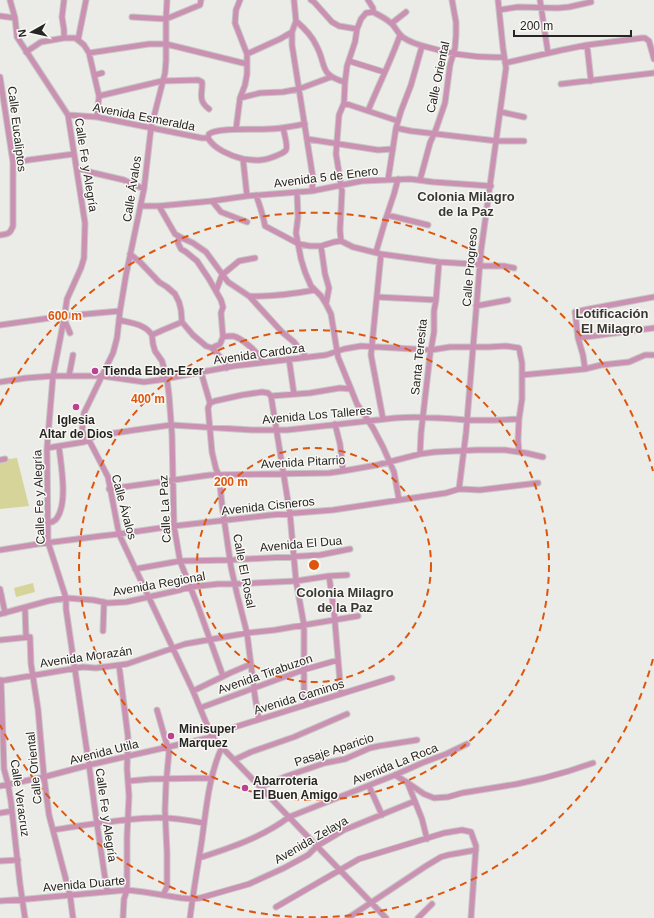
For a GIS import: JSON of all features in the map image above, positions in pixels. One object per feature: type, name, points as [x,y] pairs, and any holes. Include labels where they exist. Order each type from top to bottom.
[{"type":"street","name":"Calle Fe y Alegría","points":[[10,0],[15,18],[17,37],[68,115],[85,223],[84,258],[67,298],[54,376],[47,448],[48,542],[66,598],[66,609],[89,765],[96,824],[107,891]]},
{"type":"street","points":[[64,0],[62,17],[64,38]]},
{"type":"street","points":[[78,40],[86,0]]},
{"type":"street","name":"Calle Ávalos","points":[[167,0],[165,73],[151,128],[144,189],[130,254],[117,338],[113,353],[84,413],[82,431],[108,478],[119,534],[193,691],[212,737],[386,918]]},
{"type":"street","points":[[132,17],[166,19],[200,5],[201,0]]},
{"type":"street","points":[[236,129],[240,98],[247,74],[247,54],[235,23],[236,10],[240,0]]},
{"type":"street","points":[[294,0],[296,21],[292,32],[292,45],[313,178],[312,191]]},
{"type":"street","points":[[311,0],[332,22],[339,26],[357,29]]},
{"type":"street","points":[[368,0],[373,12]]},
{"type":"street","name":"Calle Oriental","points":[[420,180],[430,143],[445,103],[450,65],[454,54],[456,22],[452,0]]},
{"type":"street","name":"Calle Progreso","points":[[459,489],[467,420],[474,347],[476,306],[485,219],[491,186],[506,68],[498,0]]},
{"type":"street","points":[[540,0],[548,53]]},
{"type":"street","points":[[500,10],[518,8],[558,8],[591,2]]},
{"type":"street","points":[[341,241],[340,230],[342,191],[336,154],[339,115],[344,103],[345,82],[357,29],[366,12],[373,12],[392,24],[400,35],[422,46],[445,53],[485,58],[504,57]]},
{"type":"street","points":[[392,24],[406,12]]},
{"type":"street","points":[[0,16],[15,18]]},
{"type":"street","points":[[296,21],[314,41],[319,51],[324,68],[328,74],[335,80],[345,82]]},
{"type":"street","points":[[247,54],[292,32]]},
{"type":"street","points":[[368,111],[384,72],[394,54],[400,35]]},
{"type":"street","points":[[26,52],[41,42],[64,38],[75,38],[84,45],[89,53],[99,96],[97,117]]},
{"type":"street","points":[[505,63],[587,45],[642,38],[649,41],[654,59]]},
{"type":"street","points":[[89,53],[149,44],[166,44],[247,64]]},
{"type":"street","points":[[587,45],[590,81]]},
{"type":"street","points":[[388,180],[396,128],[411,85],[422,46]]},
{"type":"street","points":[[349,61],[384,72]]},
{"type":"street","points":[[95,75],[102,73]]},
{"type":"street","points":[[561,84],[654,73]]},
{"type":"street","name":"Calle Eucaliptos","points":[[0,77],[13,162],[13,226],[11,232],[0,235]]},
{"type":"street","points":[[240,98],[260,93],[282,92],[299,89],[331,77]]},
{"type":"street","points":[[99,96],[162,81],[198,80],[202,82],[202,101],[204,106],[209,108]]},
{"type":"street","points":[[344,103],[398,121]]},
{"type":"street","points":[[501,112],[524,117]]},
{"type":"street","name":"Avenida Esmeralda","points":[[68,115],[97,117],[202,138],[208,138],[208,134],[212,132],[236,129],[283,128],[305,124]]},
{"type":"street","points":[[208,138],[214,146],[235,157],[265,160],[283,153],[286,150],[283,128]]},
{"type":"street","points":[[396,128],[497,141],[524,141]]},
{"type":"street","points":[[307,140],[378,150],[393,149]]},
{"type":"street","points":[[13,162],[74,154]]},
{"type":"street","points":[[243,159],[247,196]]},
{"type":"street","points":[[77,168],[124,180],[144,189]]},
{"type":"street","points":[[383,419],[371,355],[371,347],[377,297],[379,253],[387,214],[398,179]]},
{"type":"street","name":"Avenida 5 de Enero","points":[[141,206],[159,206],[256,195],[312,191],[362,181],[410,179],[491,186]]},
{"type":"street","points":[[297,192],[298,217],[296,233],[305,272],[311,286],[326,304],[331,314],[338,357],[357,404],[384,447],[394,472],[399,500]]},
{"type":"street","points":[[256,195],[263,214],[265,226],[298,243],[310,246],[321,246],[341,241],[353,247],[379,253],[439,262],[514,268]]},
{"type":"street","points":[[212,201],[221,212],[247,222]]},
{"type":"street","points":[[159,206],[175,234],[193,242],[206,252],[228,282],[249,296],[282,332],[294,342],[306,357]]},
{"type":"street","points":[[387,214],[428,225]]},
{"type":"street","points":[[179,237],[178,243],[181,249],[197,261],[221,300],[223,307],[221,313],[223,337],[220,344],[212,348]]},
{"type":"street","points":[[321,246],[325,274],[329,288],[326,304]]},
{"type":"street","points":[[130,254],[159,282],[175,294],[179,302],[182,322],[193,335],[206,346],[212,348],[227,368]]},
{"type":"street","points":[[216,291],[222,275],[239,261],[255,258]]},
{"type":"street","name":"Santa Teresita","points":[[420,454],[421,433],[434,332],[434,311],[439,262]]},
{"type":"street","points":[[249,296],[280,295],[315,290]]},
{"type":"street","points":[[377,297],[436,300]]},
{"type":"street","points":[[585,368],[578,338],[575,312],[654,298]]},
{"type":"street","points":[[476,306],[508,300]]},
{"type":"street","points":[[0,325],[120,311]]},
{"type":"street","points":[[64,318],[70,333]]},
{"type":"street","points":[[119,320],[141,326],[154,334],[182,322]]},
{"type":"street","points":[[578,338],[654,328]]},
{"type":"street","name":"Calle La Paz","points":[[154,334],[152,344],[162,361],[167,379],[169,395],[174,526],[180,561],[223,676]]},
{"type":"street","points":[[223,337],[233,336],[241,340],[261,357],[263,362]]},
{"type":"street","name":"Avenida Cardoza","points":[[0,382],[54,376],[102,376],[144,382],[263,362],[326,355],[361,346],[431,350],[506,346],[519,348],[522,363],[522,375]]},
{"type":"street","points":[[69,376],[73,355]]},
{"type":"street","points":[[519,452],[518,440],[522,399],[522,375],[628,362],[645,356],[654,355]]},
{"type":"street","points":[[289,359],[294,394]]},
{"type":"street","name":"Calle El Rosal","points":[[201,372],[210,403],[208,408],[212,452],[219,475],[237,594],[247,633],[259,719]]},
{"type":"street","points":[[270,396],[351,388]]},
{"type":"street","points":[[210,403],[242,395],[262,392],[268,393],[270,396],[284,473],[290,514],[296,581],[304,626],[303,670],[304,693],[307,704]]},
{"type":"street","name":"Avenida Los Talleres","points":[[47,448],[84,442],[95,436],[171,425],[252,430],[287,430],[413,417],[467,420],[519,420]]},
{"type":"street","points":[[335,424],[340,444],[343,471]]},
{"type":"street","points":[[48,522],[52,522],[57,518],[62,502],[63,482],[59,447]]},
{"type":"street","name":"Avenida Pitarrio","points":[[109,489],[210,475],[329,473],[435,452],[505,450],[543,457]]},
{"type":"street","name":"Avenida Cisneros","points":[[0,550],[48,542],[174,526],[271,515],[333,510],[446,493],[459,489],[480,490],[538,483]]},
{"type":"street","name":"Avenida El Dua","points":[[135,569],[180,561],[320,555],[350,550]]},
{"type":"street","name":"Avenida Regional","points":[[3,614],[48,601],[66,598],[93,600],[108,603],[126,602],[190,587],[218,584],[296,581],[347,575]]},
{"type":"street","points":[[329,576],[341,694]]},
{"type":"street","points":[[0,589],[3,614]]},
{"type":"street","points":[[103,632],[104,602]]},
{"type":"street","name":"Calle Oriental","points":[[25,608],[32,675],[38,709],[44,777],[52,830],[70,895],[73,918]]},
{"type":"street","name":"Avenida Morazán","points":[[1,681],[82,667],[96,668],[127,664],[185,644],[247,633],[304,626],[358,616]]},
{"type":"street","points":[[0,640],[28,637]]},
{"type":"street","name":"Avenida Tirabuzon","points":[[200,708],[303,670],[338,660]]},
{"type":"street","points":[[193,691],[251,664]]},
{"type":"street","points":[[119,665],[128,737],[127,769],[129,781],[127,890],[124,899],[124,918]]},
{"type":"street","name":"Avenida Caminos","points":[[212,737],[219,732],[392,678]]},
{"type":"street","name":"Calle Veracruz","points":[[1,681],[4,769],[12,810],[25,918]]},
{"type":"street","points":[[157,710],[169,752],[166,778],[165,818],[167,841],[167,887],[163,895]]},
{"type":"street","points":[[234,760],[251,752],[294,737],[347,714]]},
{"type":"street","name":"Avenida Utila","points":[[0,786],[128,757],[167,746],[212,737]]},
{"type":"street","name":"Pasaje Aparicio","points":[[260,787],[324,763],[346,759],[370,748],[417,740]]},
{"type":"street","name":"Avenida La Roca","points":[[199,858],[231,848],[270,830],[289,817],[369,786],[467,744]]},
{"type":"street","points":[[190,918],[212,778],[217,758],[222,747]]},
{"type":"street","points":[[395,775],[424,794],[434,798],[510,786],[544,778],[593,763]]},
{"type":"street","points":[[129,781],[166,778],[212,778]]},
{"type":"street","points":[[408,783],[422,819],[427,839]]},
{"type":"street","points":[[369,786],[382,815]]},
{"type":"street","name":"Avenida Zelaya","points":[[192,899],[248,884],[290,865],[308,854],[317,846],[344,830],[415,801]]},
{"type":"street","points":[[0,813],[12,810]]},
{"type":"street","points":[[52,830],[153,818],[190,820],[204,823]]},
{"type":"street","points":[[276,907],[359,859],[444,833],[462,830],[471,832],[476,846],[471,918]]},
{"type":"street","points":[[348,918],[426,866],[448,855],[476,850]]},
{"type":"street","points":[[0,861],[18,860]]},
{"type":"street","name":"Avenida Duarte","points":[[0,901],[127,890],[192,899]]},
{"type":"street","points":[[418,918],[432,904]]},
{"type":"shaded area","points":[[17,458],[29,506],[0,509],[0,460]]},
{"type":"shaded area","points":[[33,583],[35,592],[16,597],[14,588]]},
{"type":"place","name":"Tienda Eben-Ezer","points":[[95,371]]},
{"type":"place","name":"Iglesia Altar de Dios","points":[[76,407]]},
{"type":"place","name":"Minisuper Marquez","points":[[171,736]]},
{"type":"place","name":"Abarroteria El Buen Amigo","points":[[245,788]]},
{"type":"district","name":"Colonia Milagro de la Paz","points":[[466,204]]},
{"type":"district","name":"Lotificación El Milagro","points":[[612,320]]},
{"type":"district","name":"Colonia Milagro de la Paz","points":[[345,600]]}]
